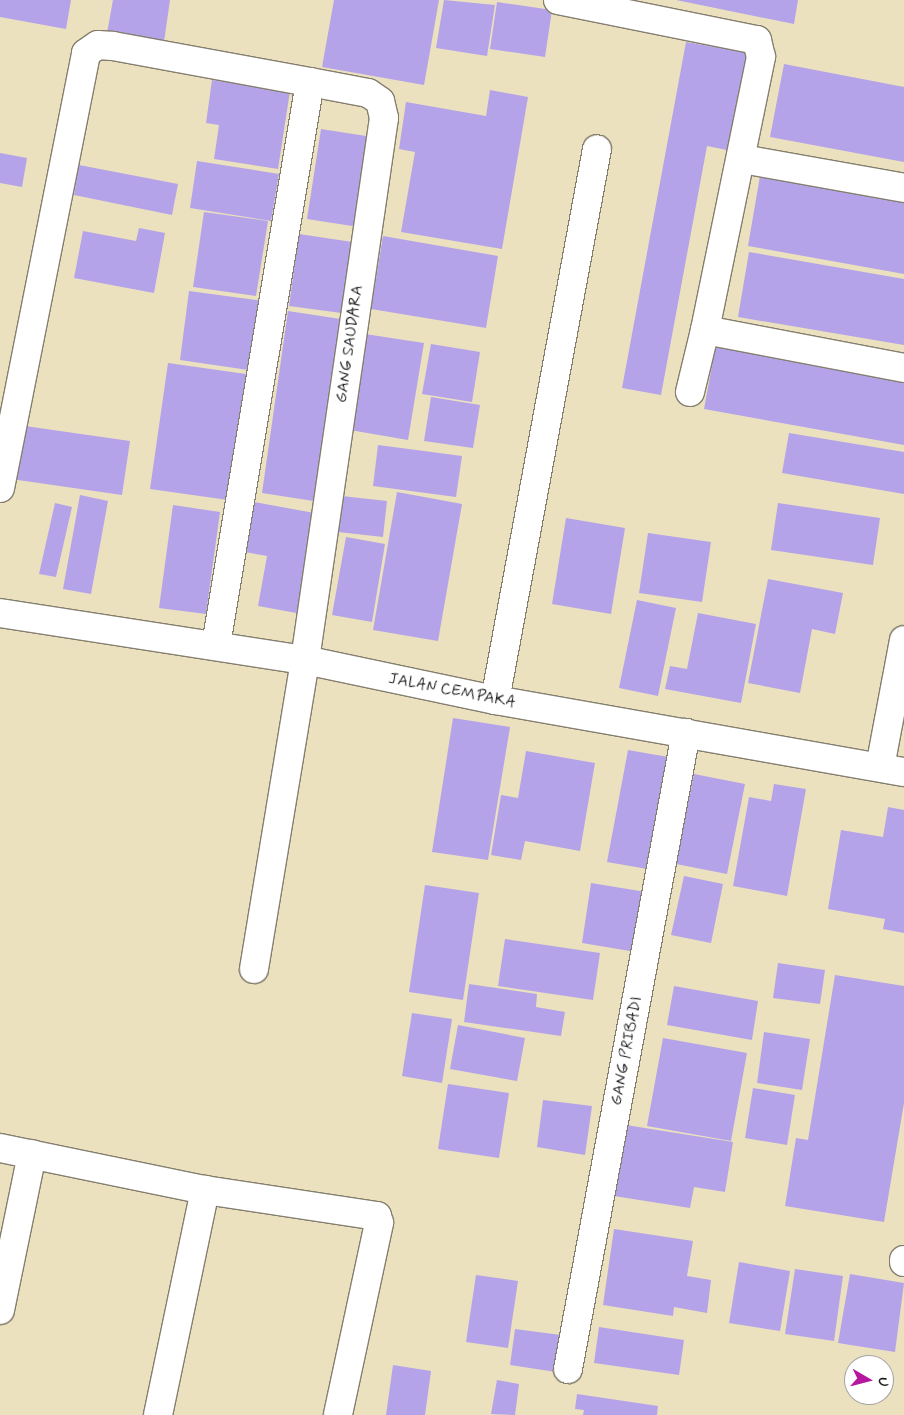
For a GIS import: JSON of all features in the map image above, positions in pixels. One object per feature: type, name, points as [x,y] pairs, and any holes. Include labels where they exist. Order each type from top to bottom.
[{"type":"street","points":[[558,0],[757,40],[761,57],[742,159],[690,392]]},
{"type":"street","name":"GANG SAUDARA","points":[[0,488],[86,53],[98,45],[113,46],[368,93],[380,101],[384,118],[305,660],[254,969]]},
{"type":"street","points":[[216,645],[310,82]]},
{"type":"street","points":[[494,700],[597,149]]},
{"type":"street","points":[[742,159],[904,188]]},
{"type":"street","points":[[705,330],[904,368]]},
{"type":"street","name":"JALAN CEMPAKA","points":[[0,613],[305,660],[494,700],[892,770]]},
{"type":"street","points":[[892,770],[904,640]]},
{"type":"street","name":"GANG PRIBADI","points":[[568,1369],[686,733]]},
{"type":"street","points":[[0,1148],[205,1190],[377,1216],[379,1223],[338,1415]]},
{"type":"street","points":[[0,1310],[32,1154]]},
{"type":"street","points":[[158,1415],[205,1190]]},
{"type":"building","points":[[0,0],[71,0],[66,29],[0,17]]},
{"type":"building","points":[[113,0],[170,0],[164,42],[107,33]]},
{"type":"building","points":[[334,0],[439,0],[424,85],[322,67]]},
{"type":"building","points":[[444,0],[495,5],[487,56],[436,48]]},
{"type":"building","points":[[676,0],[798,0],[794,24]]},
{"type":"building","points":[[497,2],[552,10],[545,57],[490,49]]},
{"type":"building","points":[[686,42],[750,53],[732,151],[707,146],[661,395],[622,388]]},
{"type":"building","points":[[784,64],[904,87],[904,162],[770,137]]},
{"type":"building","points":[[212,80],[290,91],[278,169],[214,159],[219,125],[206,123]]},
{"type":"building","points":[[490,90],[528,97],[502,249],[401,232],[415,152],[399,149],[406,102],[486,116]]},
{"type":"building","points":[[321,129],[379,138],[365,228],[307,219]]},
{"type":"building","points":[[0,153],[27,158],[22,187],[0,183]]},
{"type":"building","points":[[197,161],[279,174],[271,221],[190,208]]},
{"type":"building","points":[[79,165],[178,184],[172,215],[74,195]]},
{"type":"building","points":[[760,176],[904,201],[904,274],[748,246]]},
{"type":"building","points":[[204,212],[268,221],[256,296],[193,287]]},
{"type":"building","points":[[139,228],[165,233],[154,293],[74,278],[83,231],[136,241]]},
{"type":"building","points":[[299,234],[359,243],[349,314],[289,306]]},
{"type":"building","points":[[383,236],[498,256],[486,328],[371,309]]},
{"type":"building","points":[[749,252],[904,279],[904,345],[738,317]]},
{"type":"building","points":[[189,291],[264,301],[255,371],[180,360]]},
{"type":"building","points":[[288,311],[347,320],[320,502],[262,493]]},
{"type":"building","points":[[365,334],[424,343],[408,440],[350,430]]},
{"type":"building","points":[[431,344],[480,352],[472,402],[422,394]]},
{"type":"building","points":[[716,344],[904,377],[904,445],[704,409]]},
{"type":"building","points":[[168,363],[253,375],[235,501],[150,489]]},
{"type":"building","points":[[431,397],[480,405],[473,448],[424,441]]},
{"type":"building","points":[[18,425],[130,441],[122,495],[11,479]]},
{"type":"building","points":[[789,433],[904,452],[904,494],[782,473]]},
{"type":"building","points":[[378,445],[462,456],[456,497],[373,486]]},
{"type":"building","points":[[397,492],[462,504],[438,641],[373,630]]},
{"type":"building","points":[[80,495],[108,501],[91,594],[63,589]]},
{"type":"building","points":[[342,496],[387,501],[383,537],[338,532]]},
{"type":"building","points":[[254,502],[320,514],[302,614],[258,606],[267,556],[245,552]]},
{"type":"building","points":[[55,503],[72,507],[56,577],[39,574]]},
{"type":"building","points":[[778,503],[880,518],[873,565],[771,550]]},
{"type":"building","points":[[173,505],[220,512],[206,614],[159,608]]},
{"type":"building","points":[[566,518],[625,528],[611,614],[552,604]]},
{"type":"building","points":[[648,533],[711,542],[702,602],[639,593]]},
{"type":"building","points":[[346,537],[385,544],[372,622],[332,615]]},
{"type":"building","points":[[768,579],[843,593],[835,634],[812,629],[800,693],[748,683]]},
{"type":"building","points":[[637,600],[676,608],[658,696],[619,688]]},
{"type":"building","points":[[698,613],[756,624],[741,703],[665,689],[670,666],[687,669]]},
{"type":"building","points":[[453,718],[510,727],[488,860],[432,852]]},
{"type":"building","points":[[628,750],[674,758],[653,870],[607,862]]},
{"type":"building","points":[[526,751],[595,763],[580,851],[525,841],[521,860],[491,855],[501,795],[518,798]]},
{"type":"building","points":[[694,774],[745,784],[727,874],[676,864]]},
{"type":"building","points":[[774,784],[806,789],[787,896],[733,886],[749,797],[771,801]]},
{"type":"building","points":[[888,807],[904,810],[904,933],[883,929],[885,919],[828,909],[841,830],[883,837]]},
{"type":"building","points":[[684,876],[723,884],[711,943],[671,935]]},
{"type":"building","points":[[591,883],[646,892],[636,952],[582,943]]},
{"type":"building","points":[[425,885],[479,893],[463,1000],[409,992]]},
{"type":"building","points":[[505,939],[600,953],[593,1000],[498,986]]},
{"type":"building","points":[[778,963],[825,970],[820,1004],[773,998]]},
{"type":"building","points":[[835,975],[904,986],[904,1103],[884,1222],[785,1206],[796,1138],[808,1140]]},
{"type":"building","points":[[469,984],[537,994],[536,1007],[565,1012],[561,1036],[464,1022]]},
{"type":"building","points":[[674,986],[758,1001],[752,1040],[667,1025]]},
{"type":"building","points":[[412,1013],[452,1019],[442,1083],[402,1076]]},
{"type":"building","points":[[458,1025],[525,1038],[517,1081],[450,1069]]},
{"type":"building","points":[[764,1032],[810,1039],[802,1090],[757,1083]]},
{"type":"building","points":[[663,1038],[747,1053],[731,1141],[647,1126]]},
{"type":"building","points":[[448,1084],[509,1093],[499,1158],[438,1149]]},
{"type":"building","points":[[753,1088],[795,1095],[787,1145],[745,1138]]},
{"type":"building","points":[[543,1100],[592,1106],[585,1155],[537,1147]]},
{"type":"building","points":[[626,1125],[733,1142],[725,1192],[694,1187],[690,1208],[614,1196]]},
{"type":"building","points":[[614,1229],[693,1241],[687,1276],[711,1280],[707,1313],[674,1307],[673,1316],[603,1305]]},
{"type":"building","points":[[739,1262],[790,1271],[780,1331],[729,1323]]},
{"type":"building","points":[[795,1269],[843,1276],[834,1341],[785,1334]]},
{"type":"building","points":[[850,1274],[904,1283],[895,1352],[838,1343]]},
{"type":"building","points":[[476,1275],[518,1281],[508,1348],[466,1342]]},
{"type":"building","points":[[599,1327],[684,1340],[679,1375],[594,1363]]},
{"type":"building","points":[[515,1329],[561,1335],[556,1372],[510,1365]]},
{"type":"building","points":[[393,1365],[431,1371],[425,1415],[386,1415]]},
{"type":"building","points":[[497,1380],[519,1384],[515,1415],[491,1414]]},
{"type":"building","points":[[577,1394],[658,1406],[657,1415],[583,1415],[584,1410],[575,1409]]}]
